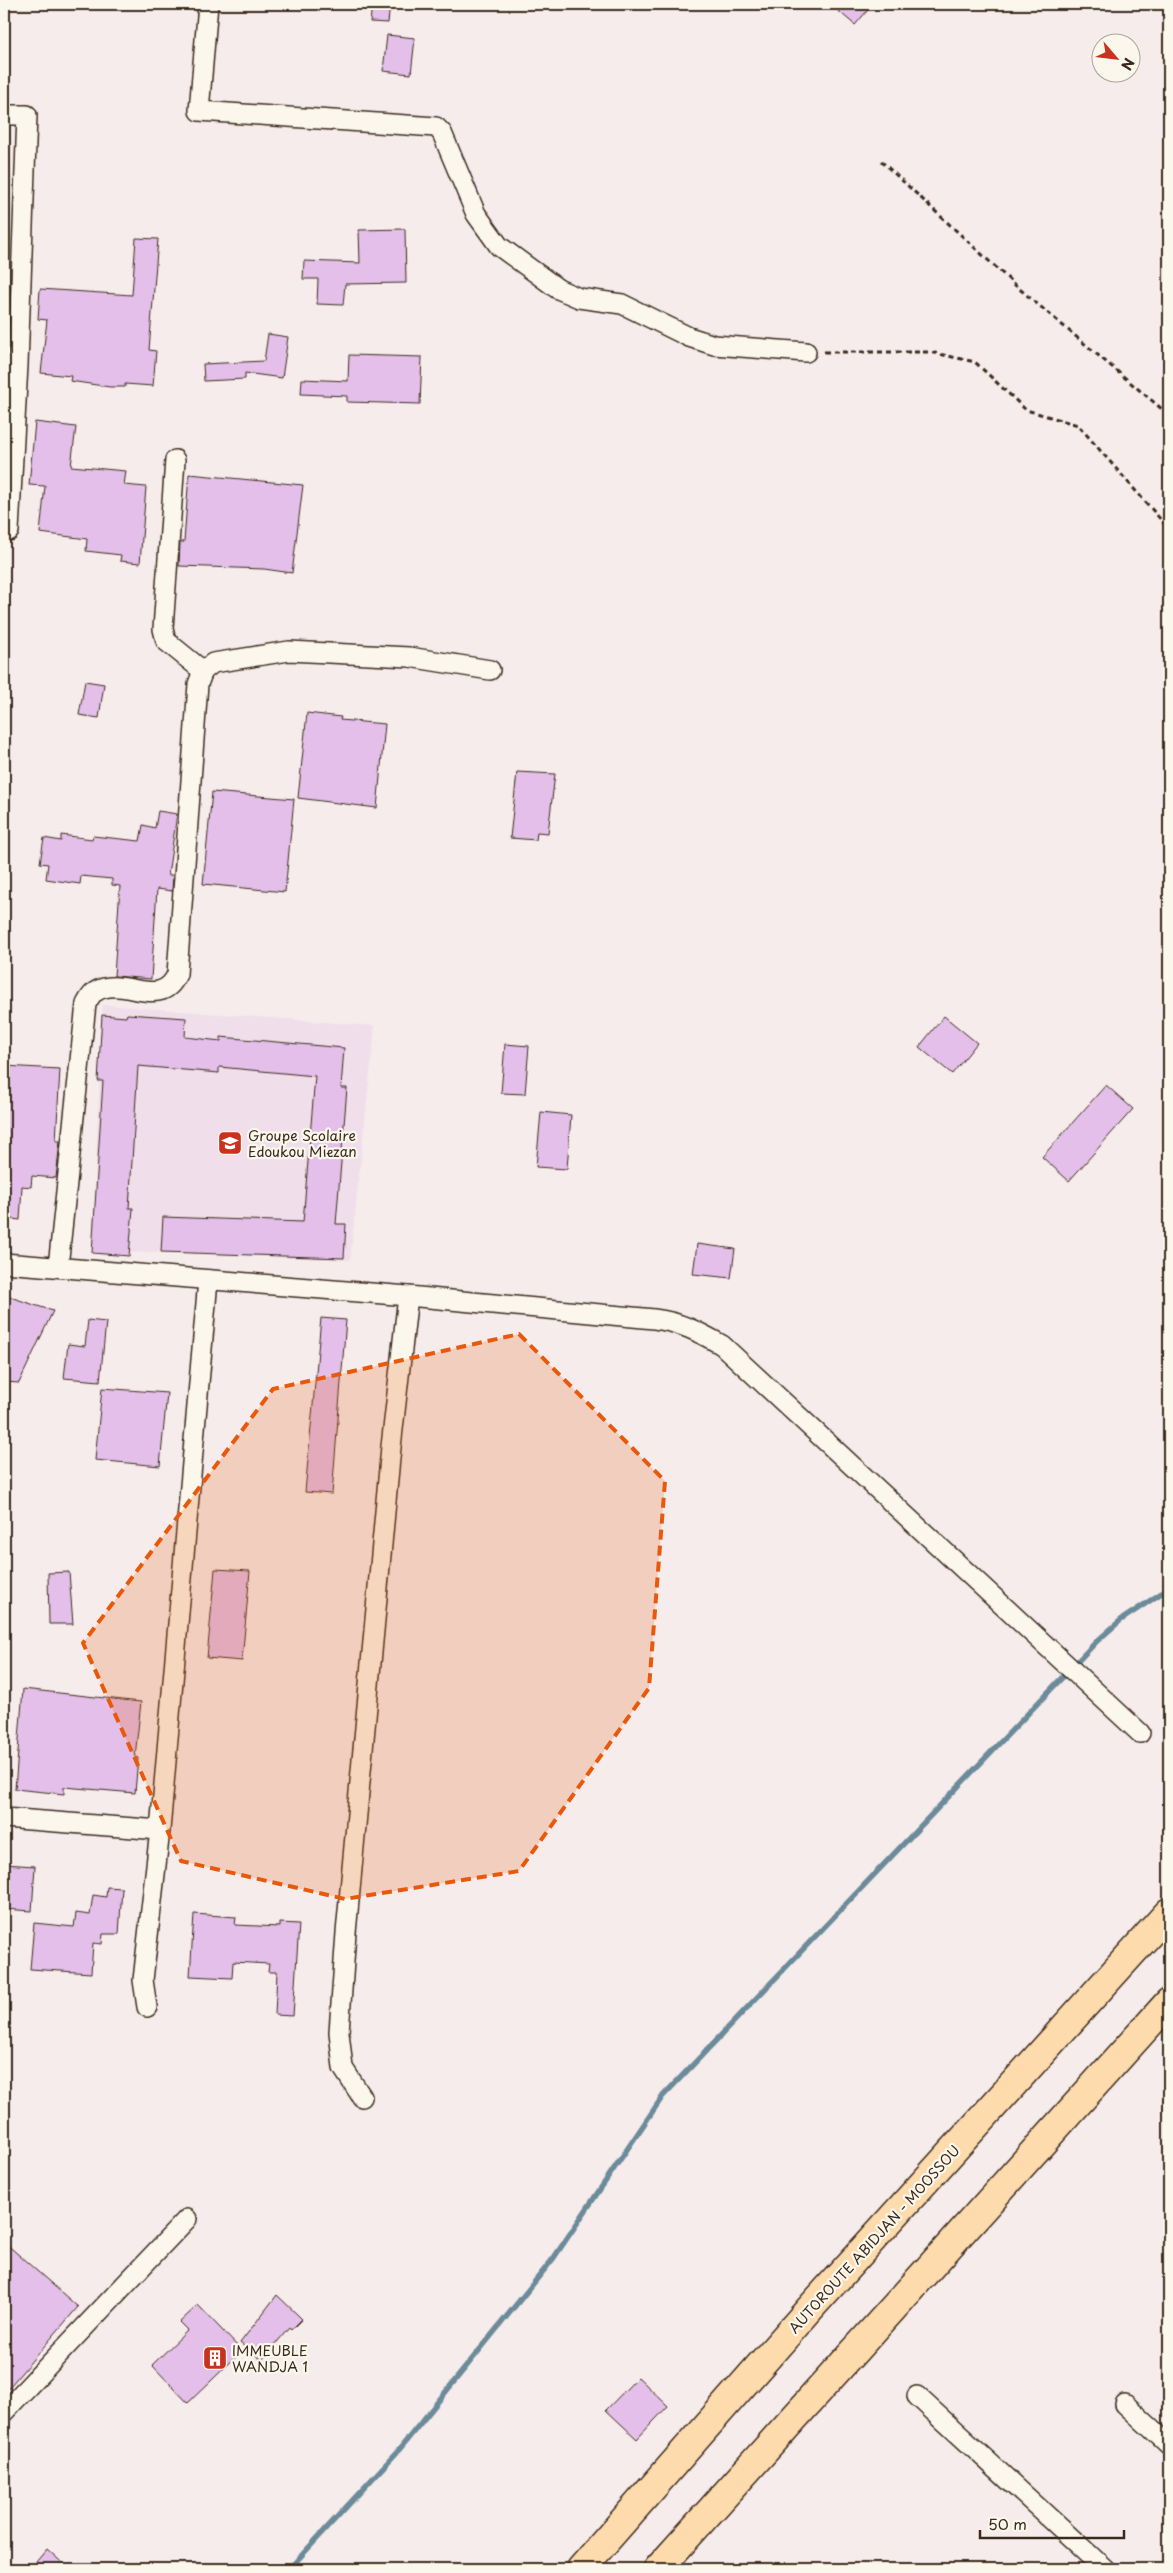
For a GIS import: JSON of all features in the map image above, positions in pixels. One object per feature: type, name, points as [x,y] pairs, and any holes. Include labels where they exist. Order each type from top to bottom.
[{"type":"highway","name":"AUTOROUTE ABIDJAN - MOOSSOU","points":[[581,2569],[814,2304],[1169,1912]]},
{"type":"highway","points":[[666,2567],[1169,2002]]},
{"type":"street","points":[[208,4],[199,110],[436,127],[442,133],[476,214],[499,246],[558,289],[579,298],[622,304],[689,337],[714,345],[806,352]]},
{"type":"street","points":[[4,115],[27,115],[11,366],[9,531]]},
{"type":"street","points":[[175,460],[163,629],[166,641],[203,671]]},
{"type":"street","points":[[58,1267],[86,1004],[95,992],[110,987],[160,992],[172,985],[177,974],[198,684],[203,671],[212,663],[289,652],[409,658],[490,670]]},
{"type":"street","points":[[4,1263],[408,1296],[675,1322],[722,1345],[1140,1733]]},
{"type":"street","points":[[146,2007],[143,1980],[160,1830],[208,1280]]},
{"type":"street","points":[[362,2097],[343,2068],[339,2032],[347,1923],[390,1457],[408,1296]]},
{"type":"street","points":[[4,1818],[160,1830]]},
{"type":"street","points":[[4,2412],[187,2219]]},
{"type":"street","points":[[917,2396],[1105,2569]]},
{"type":"street","points":[[1125,2404],[1169,2445]]},
{"type":"path","points":[[881,161],[1016,286],[1169,415]]},
{"type":"path","points":[[806,352],[930,352],[975,362],[1026,410],[1078,425],[1169,529]]},
{"type":"highlighted area","points":[[519,1334],[665,1481],[649,1688],[519,1871],[345,1899],[181,1861],[83,1643],[273,1389]]},
{"type":"shaded area","name":"Groupe Scolaire Edoukou Miezan","points":[[103,1005],[375,1026],[350,1260],[161,1252],[92,1253]]},
{"type":"building","points":[[372,4],[390,4],[388,23],[370,22]]},
{"type":"building","points":[[830,4],[873,4],[855,25]]},
{"type":"building","points":[[387,35],[415,38],[411,74],[383,71]]},
{"type":"building","points":[[405,229],[406,283],[345,284],[343,305],[317,304],[318,279],[303,279],[304,261],[360,263],[359,230]]},
{"type":"building","points":[[136,238],[158,239],[149,350],[156,351],[153,386],[125,384],[125,387],[110,387],[70,381],[71,376],[41,373],[47,320],[38,319],[40,289],[132,295]]},
{"type":"building","points":[[268,334],[288,337],[282,378],[245,373],[245,379],[204,381],[203,364],[264,361]]},
{"type":"building","points":[[349,355],[422,357],[420,404],[347,402],[347,396],[301,394],[302,379],[348,381]]},
{"type":"building","points":[[35,422],[76,427],[71,466],[126,471],[124,485],[146,487],[140,563],[120,561],[121,555],[86,551],[87,539],[40,533],[45,486],[29,485]]},
{"type":"building","points":[[189,474],[303,485],[292,573],[264,569],[179,566],[180,542],[184,542]]},
{"type":"building","points":[[85,681],[104,684],[99,718],[79,715]]},
{"type":"building","points":[[307,713],[341,717],[340,720],[385,724],[377,808],[298,798]]},
{"type":"building","points":[[517,772],[555,774],[548,833],[537,832],[536,840],[510,838]]},
{"type":"building","points":[[212,792],[294,799],[285,892],[203,884]]},
{"type":"building","points":[[158,811],[177,814],[168,875],[173,875],[172,891],[157,889],[151,979],[114,976],[120,886],[112,885],[112,879],[81,876],[80,884],[46,879],[48,864],[40,863],[44,838],[61,841],[61,835],[92,839],[93,836],[140,841],[143,825],[155,828]]},
{"type":"building","points":[[127,1014],[186,1018],[185,1037],[221,1041],[221,1037],[344,1048],[341,1088],[347,1088],[336,1224],[346,1224],[344,1258],[161,1252],[163,1217],[303,1222],[315,1076],[219,1067],[219,1073],[138,1066],[129,1208],[133,1208],[129,1256],[92,1253],[103,1081],[98,1081],[102,1015],[126,1017]]},
{"type":"building","points":[[944,1016],[977,1043],[952,1074],[919,1047]]},
{"type":"building","points":[[505,1044],[529,1046],[525,1094],[501,1093]]},
{"type":"building","points":[[4,1066],[60,1069],[56,1141],[60,1141],[56,1178],[32,1176],[31,1187],[22,1186],[20,1220],[4,1218]]},
{"type":"building","points":[[1106,1085],[1133,1109],[1069,1181],[1042,1157]]},
{"type":"building","points":[[541,1112],[571,1115],[567,1169],[536,1167]]},
{"type":"building","points":[[697,1244],[735,1249],[731,1278],[693,1274]]},
{"type":"building","points":[[4,1295],[53,1311],[19,1383],[4,1382]]},
{"type":"building","points":[[321,1318],[346,1320],[332,1494],[305,1492]]},
{"type":"building","points":[[88,1320],[106,1322],[100,1381],[64,1378],[68,1344],[85,1346]]},
{"type":"building","points":[[102,1388],[167,1393],[160,1466],[95,1460]]},
{"type":"building","points":[[215,1569],[250,1571],[242,1661],[207,1658]]},
{"type":"building","points":[[69,1572],[73,1624],[49,1624],[48,1573]]},
{"type":"building","points":[[23,1689],[141,1702],[135,1757],[138,1758],[135,1793],[64,1787],[64,1794],[15,1789]]},
{"type":"building","points":[[4,1864],[35,1866],[32,1911],[4,1909]]},
{"type":"building","points":[[107,1887],[122,1888],[119,1934],[103,1934],[102,1944],[93,1943],[91,1973],[30,1969],[34,1923],[74,1927],[76,1913],[90,1915],[93,1895],[106,1897]]},
{"type":"building","points":[[194,1914],[236,1917],[235,1925],[280,1927],[280,1923],[299,1924],[293,2016],[275,2015],[277,1972],[268,1972],[269,1964],[233,1962],[232,1978],[190,1976]]},
{"type":"building","points":[[4,2242],[78,2307],[4,2393]]},
{"type":"building","points":[[277,2295],[302,2319],[291,2330],[289,2328],[262,2360],[240,2343]]},
{"type":"building","name":"IMMEUBLE WANDJA 1","points":[[198,2305],[242,2351],[188,2403],[152,2365],[188,2330],[180,2322]]},
{"type":"building","points":[[638,2377],[668,2406],[637,2439],[606,2410]]},
{"type":"building","points":[[47,2549],[69,2569],[30,2569]]},
{"type":"waterway","points":[[289,2569],[398,2451],[553,2259],[663,2096],[1096,1642],[1121,1620],[1169,1588]]},
{"type":"place","name":"Groupe Scolaire Edoukou Miezan","points":[[230,1143]]},
{"type":"place","name":"IMMEUBLE WANDJA 1","points":[[215,2358]]}]
